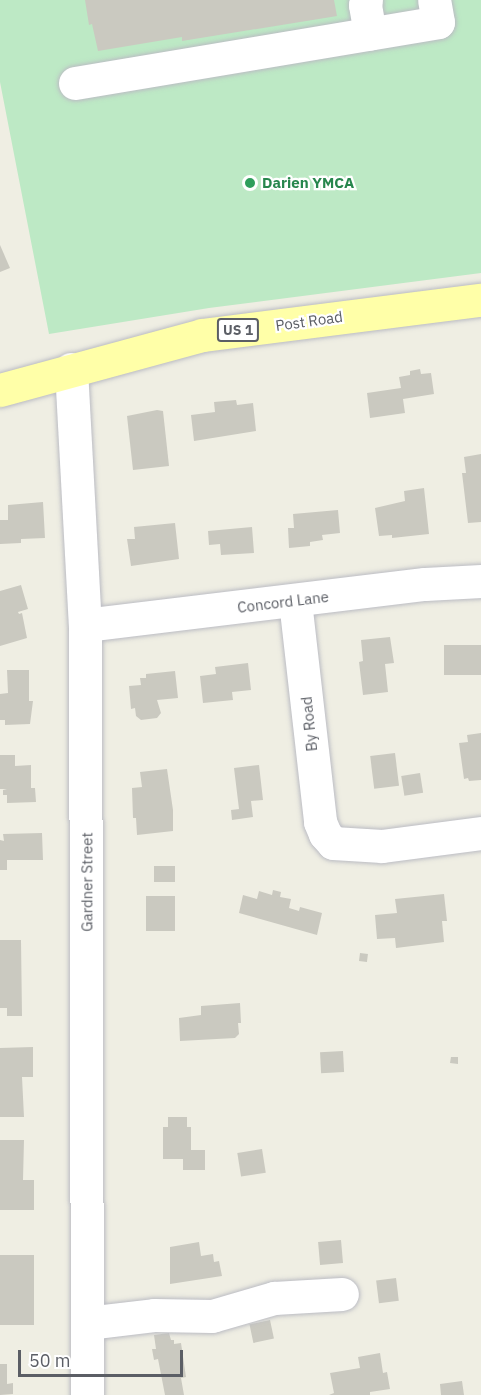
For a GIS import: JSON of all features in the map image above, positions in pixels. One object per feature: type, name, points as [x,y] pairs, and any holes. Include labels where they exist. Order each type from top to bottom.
[{"type":"main road","name":"Post Road","points":[[0,390],[202,335],[481,300]]},
{"type":"street","points":[[366,0],[370,34]]},
{"type":"street","points":[[75,83],[370,34],[436,11]]},
{"type":"street","name":"Gardner Street","points":[[71,369],[85,625],[87,1395]]},
{"type":"street","name":"Concord Lane","points":[[85,625],[425,584],[481,581]]},
{"type":"street","name":"By Road","points":[[295,601],[320,822],[333,843],[382,846],[481,833]]},
{"type":"street","points":[[87,1323],[154,1316],[212,1316],[274,1298],[342,1294]]},
{"type":"green space","name":"Darien YMCA","points":[[0,0],[481,0],[481,273],[209,308],[49,334],[0,82]]},
{"type":"building","points":[[85,0],[334,0],[337,16],[182,41],[182,37],[98,51],[92,24],[89,25]]},
{"type":"building","points":[[0,245],[10,268],[0,272]]},
{"type":"building","points":[[420,369],[421,374],[431,373],[434,394],[403,399],[405,413],[370,418],[367,393],[401,388],[399,377],[410,375],[410,371]]},
{"type":"building","points":[[236,400],[237,405],[253,403],[256,431],[194,441],[191,415],[215,412],[214,402]]},
{"type":"building","points":[[157,410],[163,411],[169,466],[133,470],[127,416]]},
{"type":"building","points":[[481,454],[481,522],[468,523],[462,473],[466,473],[464,457]]},
{"type":"building","points":[[424,488],[429,534],[392,538],[392,535],[379,536],[375,508],[405,501],[404,491]]},
{"type":"building","points":[[43,502],[45,538],[21,539],[21,543],[0,544],[0,520],[8,520],[8,505]]},
{"type":"building","points":[[338,510],[340,533],[322,535],[323,540],[310,542],[310,546],[289,548],[288,528],[294,528],[293,514]]},
{"type":"building","points":[[175,523],[179,559],[131,566],[127,539],[135,539],[134,527]]},
{"type":"building","points":[[252,527],[254,553],[221,555],[220,544],[209,545],[208,531]]},
{"type":"building","points":[[21,585],[28,609],[18,612],[22,613],[27,638],[0,646],[0,591]]},
{"type":"building","points":[[390,637],[394,663],[385,664],[388,692],[363,695],[359,662],[363,661],[361,640]]},
{"type":"building","points":[[444,645],[481,645],[481,675],[444,675]]},
{"type":"building","points":[[248,663],[251,690],[232,692],[233,700],[203,703],[200,676],[216,674],[215,667]]},
{"type":"building","points":[[7,670],[29,670],[29,701],[33,701],[30,724],[5,725],[5,720],[0,720],[0,694],[8,693]]},
{"type":"building","points":[[175,671],[178,698],[157,700],[161,713],[157,718],[141,720],[136,716],[135,708],[131,709],[129,686],[141,685],[140,678],[146,678],[146,674]]},
{"type":"building","points":[[481,733],[481,780],[469,781],[468,778],[464,779],[459,743],[468,742],[467,735]]},
{"type":"building","points":[[395,753],[399,786],[374,789],[370,756]]},
{"type":"building","points":[[0,755],[15,755],[15,766],[31,765],[31,788],[35,788],[36,802],[7,803],[7,795],[3,795],[3,790],[7,789],[0,789]]},
{"type":"building","points":[[259,765],[263,800],[251,801],[253,817],[232,820],[231,810],[239,809],[234,768]]},
{"type":"building","points":[[167,769],[173,810],[173,831],[137,835],[136,818],[133,818],[132,788],[142,787],[140,772]]},
{"type":"building","points":[[420,773],[423,793],[404,796],[401,776]]},
{"type":"building","points":[[42,833],[43,860],[7,860],[7,870],[0,870],[0,840],[4,841],[3,834]]},
{"type":"building","points":[[154,866],[175,866],[175,882],[154,882]]},
{"type":"building","points":[[273,890],[281,892],[280,897],[291,899],[289,908],[299,911],[300,907],[322,913],[317,935],[239,913],[243,895],[257,899],[259,891],[272,895]]},
{"type":"building","points":[[444,894],[447,921],[442,921],[444,942],[396,948],[395,938],[377,939],[375,915],[397,913],[395,899]]},
{"type":"building","points":[[146,896],[175,896],[175,931],[146,931]]},
{"type":"building","points":[[0,940],[21,940],[22,1016],[7,1016],[7,1008],[0,1008]]},
{"type":"building","points":[[360,953],[368,954],[367,962],[359,961]]},
{"type":"building","points":[[240,1003],[241,1023],[238,1023],[239,1034],[235,1038],[180,1041],[179,1018],[201,1015],[201,1006]]},
{"type":"building","points":[[33,1047],[33,1077],[22,1077],[24,1117],[0,1117],[0,1048]]},
{"type":"building","points":[[343,1051],[344,1072],[321,1073],[320,1052]]},
{"type":"building","points":[[451,1057],[458,1057],[458,1064],[450,1063]]},
{"type":"building","points":[[168,1117],[187,1117],[187,1127],[191,1127],[191,1150],[205,1150],[205,1170],[183,1170],[183,1159],[163,1159],[163,1127],[168,1127]]},
{"type":"building","points":[[0,1140],[24,1140],[23,1180],[34,1180],[34,1210],[0,1210]]},
{"type":"building","points":[[262,1149],[266,1173],[241,1177],[237,1153]]},
{"type":"building","points":[[341,1240],[343,1263],[320,1265],[318,1242]]},
{"type":"building","points":[[199,1242],[201,1256],[213,1254],[214,1262],[219,1261],[222,1276],[170,1284],[170,1247]]},
{"type":"building","points":[[0,1255],[34,1255],[34,1325],[0,1325]]},
{"type":"building","points":[[396,1278],[399,1301],[379,1303],[376,1280]]},
{"type":"building","points":[[270,1320],[274,1339],[253,1343],[249,1324]]},
{"type":"building","points":[[169,1333],[174,1344],[181,1343],[186,1377],[181,1378],[184,1395],[165,1395],[158,1359],[154,1360],[152,1349],[156,1349],[154,1335]]},
{"type":"building","points":[[380,1353],[383,1373],[387,1372],[390,1389],[370,1392],[370,1395],[329,1395],[334,1393],[330,1373],[360,1368],[358,1357]]},
{"type":"building","points":[[0,1364],[7,1364],[7,1384],[13,1383],[13,1394],[0,1395]]},
{"type":"building","points":[[462,1381],[464,1395],[441,1395],[440,1384]]},
{"type":"place","name":"Darien YMCA","points":[[250,183]]}]
